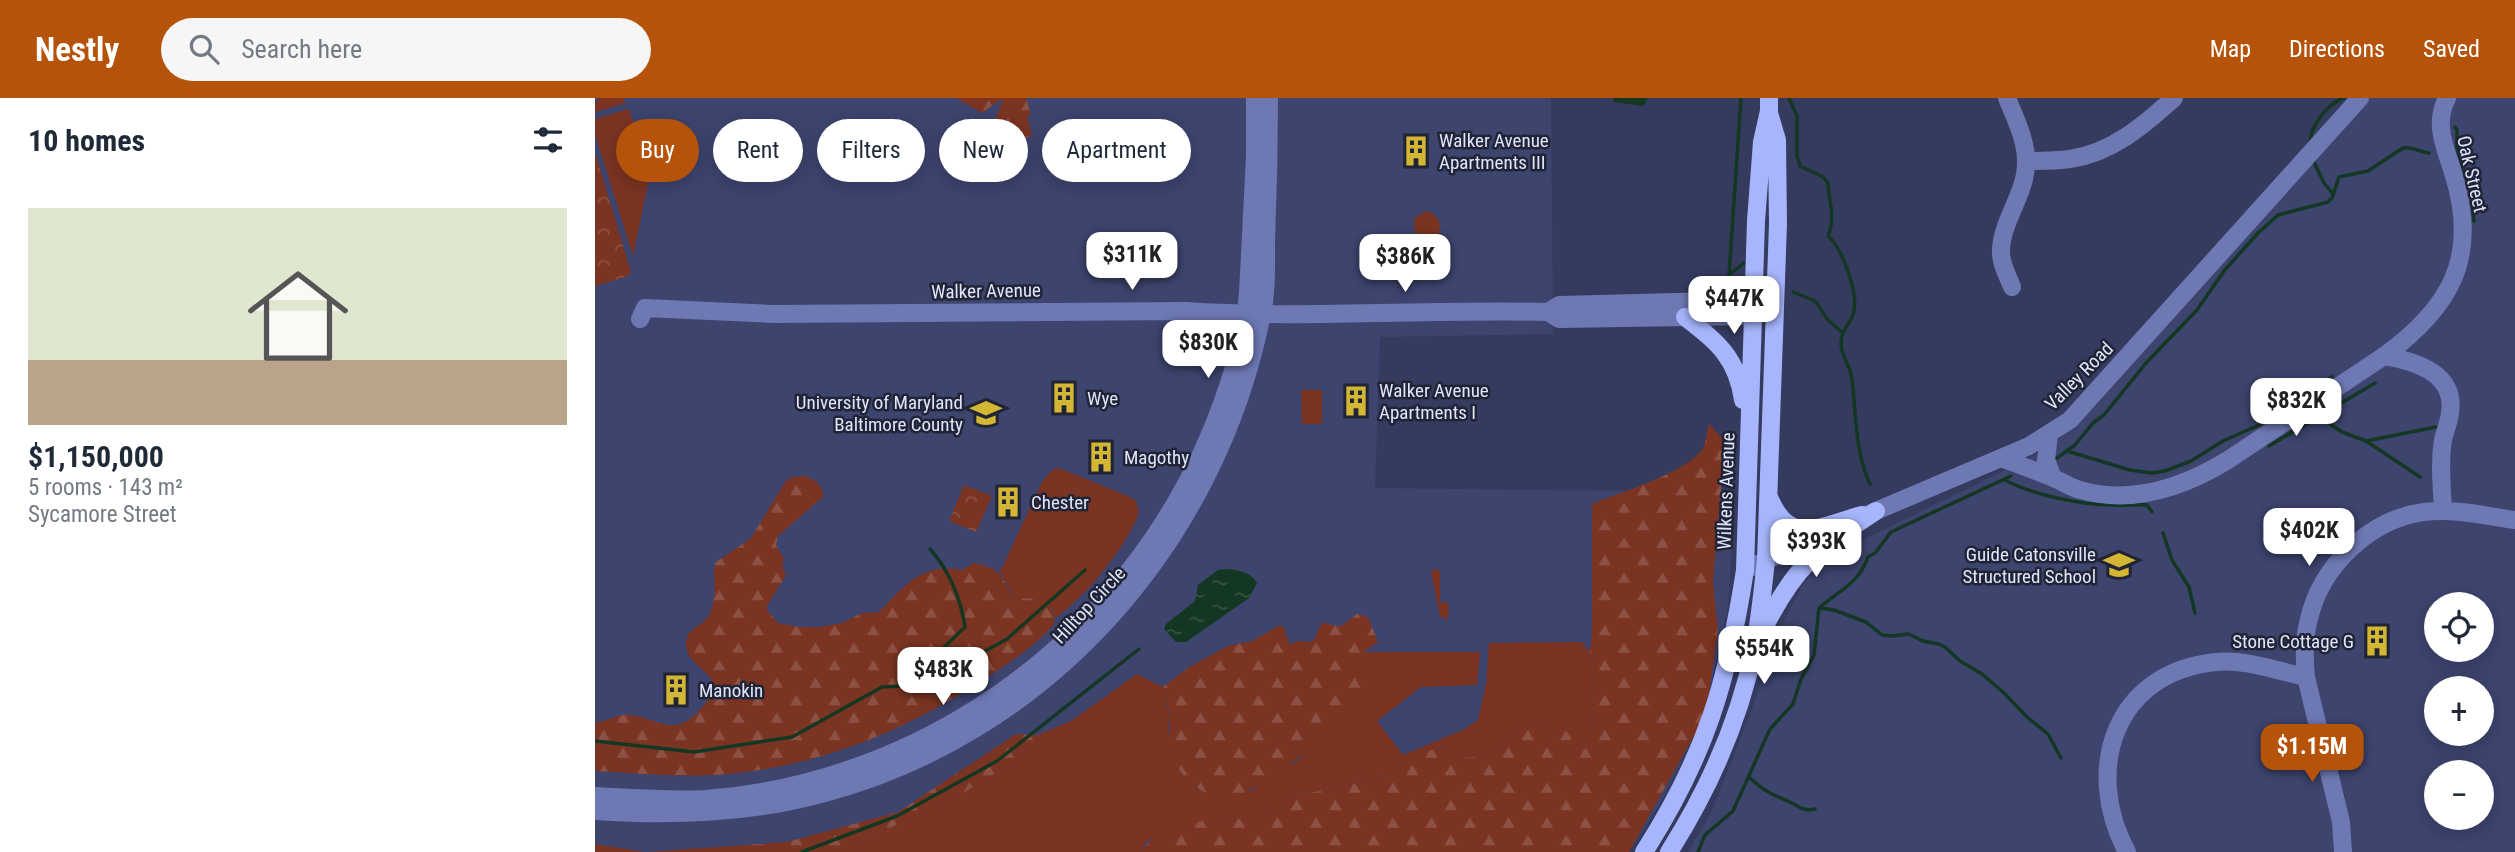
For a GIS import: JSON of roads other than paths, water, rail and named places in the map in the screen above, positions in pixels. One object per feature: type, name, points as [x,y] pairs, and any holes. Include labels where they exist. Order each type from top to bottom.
[{"type":"main road","name":"Wilkens Avenue","points":[[1644,852],[1670,810],[1707,732],[1733,640],[1745,570],[1762,142],[1769,105]]},
{"type":"main road","name":"Wilkens Avenue","points":[[1669,852],[1709,781],[1742,694],[1755,646],[1766,560],[1778,224],[1777,140],[1769,105]]},
{"type":"main road","points":[[1685,317],[1717,342],[1736,369],[1749,435]]},
{"type":"main road","points":[[1768,494],[1776,514],[1783,522],[1791,528],[1803,530],[1875,511]]},
{"type":"main road","points":[[1755,646],[1781,594],[1797,572],[1827,544],[1875,511]]},
{"type":"street","name":"Hilltop Circle","points":[[595,796],[653,800],[706,799],[767,791],[813,781],[870,763],[917,743],[964,718],[1007,689],[1042,662],[1108,599],[1164,523],[1201,456],[1254,314],[1255,98]]},
{"type":"street","name":"Hilltop Circle","points":[[595,811],[652,815],[710,814],[821,794],[876,776],[924,756],[972,730],[1016,701],[1087,642],[1149,571],[1176,530],[1215,463],[1232,417],[1254,314],[1269,156],[1269,98]]},
{"type":"street","points":[[2007,98],[2019,128],[2026,162],[2019,196],[2001,252],[2013,287]]},
{"type":"street","points":[[2026,162],[2070,159],[2092,154],[2130,135],[2173,98]]},
{"type":"street","name":"Valley Road","points":[[1745,570],[2001,458],[2049,435],[2070,420],[2360,98]]},
{"type":"street","name":"Oak Street","points":[[2001,458],[2081,490],[2117,495],[2149,493],[2186,484],[2228,460],[2405,341],[2427,320],[2454,280],[2461,259],[2463,230],[2460,198],[2440,125],[2440,110],[2447,98]]},
{"type":"street","name":"Walker Avenue","points":[[640,318],[645,308],[752,314],[1548,312],[1559,305],[1775,309]]},
{"type":"street","name":"Walker Avenue","points":[[1548,312],[1559,319],[1685,317],[1754,308]]},
{"type":"street","points":[[2383,356],[2421,365],[2432,372],[2447,389],[2451,399],[2441,465],[2443,511]]},
{"type":"street","points":[[2049,435],[2046,460],[2053,478]]},
{"type":"street","points":[[2341,849],[2306,677],[2304,654],[2309,618],[2324,580],[2360,540],[2389,522],[2417,513],[2443,511],[2515,520]]},
{"type":"street","points":[[2127,852],[2118,835],[2111,810],[2108,768],[2118,723],[2143,693],[2163,678],[2190,667],[2215,662],[2238,662],[2306,677]]},
{"type":"water","points":[[1614,98],[1648,98],[1644,106],[1613,102]]},
{"type":"water","points":[[1218,570],[1244,572],[1254,579],[1257,583],[1249,598],[1186,642],[1176,642],[1164,629],[1166,624],[1195,601],[1198,585]]},
{"type":"waterway","points":[[1729,275],[1741,98]]},
{"type":"waterway","points":[[1789,98],[1797,116],[1797,156],[1800,166],[1823,177],[1828,183],[1832,216],[1828,236],[1839,251],[1852,284],[1855,306],[1842,335],[1841,348],[1851,374],[1861,459],[1870,484]]},
{"type":"waterway","points":[[2310,146],[2315,125],[2331,105],[2344,98]]},
{"type":"waterway","points":[[2455,127],[2457,148],[2470,190],[2474,221]]},
{"type":"waterway","points":[[2057,458],[2075,445],[2093,423],[2104,415],[2146,363],[2197,310],[2224,271],[2278,215],[2328,202],[2339,177],[2368,171],[2403,148],[2429,153]]},
{"type":"waterway","points":[[2313,160],[2324,183],[2333,194]]},
{"type":"waterway","points":[[1729,275],[1744,263]]},
{"type":"waterway","points":[[1793,292],[1815,301],[1828,320],[1842,332]]},
{"type":"waterway","points":[[2067,451],[2130,470],[2152,473],[2165,471],[2191,461],[2223,441],[2259,425],[2332,377]]},
{"type":"waterway","points":[[2269,446],[2375,383]]},
{"type":"waterway","points":[[2321,414],[2327,422],[2342,432],[2366,441],[2420,477]]},
{"type":"waterway","points":[[2366,441],[2436,427]]},
{"type":"waterway","points":[[1698,852],[1705,835],[1733,811],[1770,729],[1793,704],[1801,679],[1814,655],[1819,608],[1853,581],[1868,557],[1875,553],[1891,532],[2011,476]]},
{"type":"waterway","points":[[2005,480],[2057,498],[2100,505],[2147,505],[2152,512]]},
{"type":"waterway","points":[[2163,533],[2172,560],[2189,587],[2195,613]]},
{"type":"waterway","points":[[904,686],[965,627],[953,585],[930,549]]},
{"type":"waterway","points":[[595,741],[694,752],[792,737],[882,687],[923,685],[1007,639],[1085,570]]},
{"type":"waterway","points":[[1820,608],[1834,610],[1866,622],[1882,635],[1909,634],[1945,647],[1960,661],[1982,674],[2048,734],[2061,758]]},
{"type":"waterway","points":[[802,852],[897,816],[997,761],[1139,649]]},
{"type":"waterway","points":[[1750,778],[1768,792],[1801,808],[1815,809]]},
{"type":"place","name":"Walker Avenue Apartments III","points":[[1416,151]]},
{"type":"place","name":"Wye","points":[[1064,398]]},
{"type":"place","name":"Walker Avenue Apartments I","points":[[1356,401]]},
{"type":"place","name":"University of Maryland Baltimore County","points":[[986,413]]},
{"type":"place","name":"Magothy","points":[[1101,457]]},
{"type":"place","name":"Chester","points":[[1008,502]]},
{"type":"place","name":"Guide Catonsville Structured School","points":[[2119,565]]},
{"type":"place","name":"Stone Cottage G","points":[[2377,641]]},
{"type":"place","name":"Manokin","points":[[676,690]]}]
